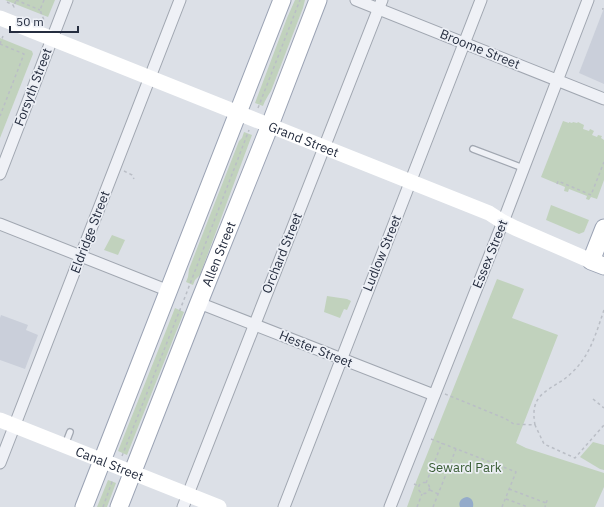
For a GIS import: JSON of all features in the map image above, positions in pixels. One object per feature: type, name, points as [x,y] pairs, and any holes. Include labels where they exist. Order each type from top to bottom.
[{"type":"main road","points":[[84,507],[282,0]]},
{"type":"main road","name":"Allen Street","points":[[119,507],[318,0]]},
{"type":"main road","name":"Grand Street","points":[[0,18],[490,213],[503,222],[598,263]]},
{"type":"main road","points":[[598,263],[604,228]]},
{"type":"main road","name":"Canal Street","points":[[0,420],[132,473],[186,501],[219,507]]},
{"type":"street","name":"Forsyth Street","points":[[0,174],[67,0]]},
{"type":"street","name":"Eldridge Street","points":[[0,463],[180,0]]},
{"type":"street","name":"Broome Street","points":[[356,0],[380,4],[465,43],[604,99]]},
{"type":"street","name":"Ludlow Street","points":[[284,507],[482,0]]},
{"type":"street","name":"Essex Street","points":[[390,507],[439,395],[523,168],[588,0]]},
{"type":"street","name":"Orchard Street","points":[[186,501],[380,4]]},
{"type":"street","points":[[0,224],[169,291]]},
{"type":"street","name":"Hester Street","points":[[199,303],[341,359],[439,395]]},
{"type":"lane","points":[[473,149],[523,168]]},
{"type":"lane","points":[[65,446],[70,432]]},
{"type":"path","points":[[7,2],[14,7],[16,0],[40,10]]},
{"type":"path","points":[[44,0],[40,10],[44,20]]},
{"type":"path","points":[[258,108],[300,0]]},
{"type":"path","points":[[0,116],[24,54],[0,44],[3,36]]},
{"type":"path","name":"Allen Street","points":[[123,455],[249,130]]},
{"type":"path","points":[[557,184],[558,181],[591,195],[604,162]]},
{"type":"path","points":[[122,171],[132,174],[134,179]]},
{"type":"path","points":[[604,310],[588,352],[582,362],[564,379],[543,392],[535,404],[533,417],[544,444],[576,458],[604,425]]},
{"type":"path","points":[[439,395],[504,418],[514,424],[535,425]]},
{"type":"path","points":[[593,399],[604,408]]},
{"type":"path","points":[[431,439],[516,472],[502,507]]},
{"type":"path","points":[[426,483],[442,443]]},
{"type":"path","points":[[433,507],[456,449]]},
{"type":"path","points":[[118,453],[127,456]]},
{"type":"path","points":[[103,507],[114,478]]},
{"type":"path","points":[[419,486],[422,483],[426,483]]},
{"type":"path","points":[[426,483],[430,490],[438,494]]},
{"type":"path","points":[[414,484],[419,486]]},
{"type":"path","points":[[419,486],[419,491],[422,494]]},
{"type":"path","points":[[422,494],[427,494],[430,490]]},
{"type":"path","points":[[509,490],[546,503]]},
{"type":"path","points":[[417,507],[422,494]]},
{"type":"path","points":[[506,498],[528,507]]},
{"type":"path","points":[[545,507],[548,498]]},
{"type":"shaded area","points":[[604,8],[604,84],[579,73]]},
{"type":"shaded area","points":[[1,315],[28,325],[26,330],[38,335],[25,369],[0,360]]},
{"type":"green space","points":[[5,0],[55,0],[48,17]]},
{"type":"green space","points":[[295,0],[305,0],[271,91],[263,106],[255,103]]},
{"type":"green space","points":[[0,38],[32,51],[33,54],[0,138]]},
{"type":"green space","points":[[563,121],[569,123],[578,122],[584,125],[583,129],[589,131],[590,129],[594,131],[592,135],[597,137],[598,135],[602,136],[601,138],[604,140],[604,180],[597,199],[591,197],[589,200],[586,199],[587,196],[569,189],[568,192],[564,191],[565,187],[541,177]]},
{"type":"green space","points":[[244,132],[252,135],[200,275],[195,280],[193,285],[186,282],[189,269],[239,141]]},
{"type":"green space","points":[[551,205],[589,220],[584,232],[579,234],[546,220]]},
{"type":"green space","points":[[112,235],[125,240],[118,255],[104,250]]},
{"type":"green space","name":"Seward Park","points":[[497,279],[524,289],[512,318],[558,335],[516,443],[526,448],[604,473],[604,487],[595,507],[407,507]]},
{"type":"green space","points":[[327,296],[351,301],[347,310],[344,309],[340,318],[324,312]]},
{"type":"green space","points":[[175,308],[184,312],[127,455],[118,451]]},
{"type":"green space","points":[[593,442],[604,445],[604,470],[580,457]]},
{"type":"green space","points":[[108,480],[116,483],[107,507],[97,507]]},
{"type":"water","points":[[467,497],[472,500],[473,507],[460,507],[460,500]]}]
